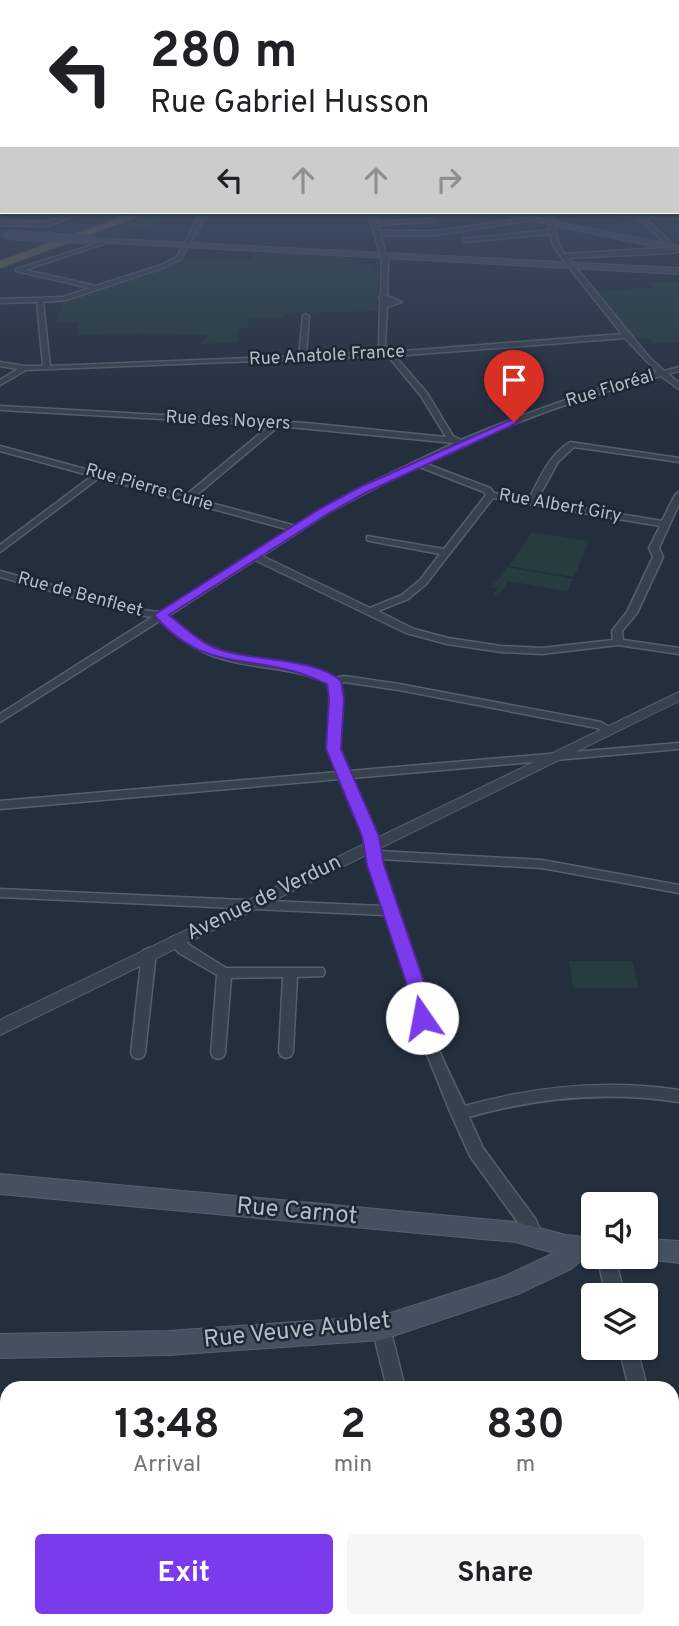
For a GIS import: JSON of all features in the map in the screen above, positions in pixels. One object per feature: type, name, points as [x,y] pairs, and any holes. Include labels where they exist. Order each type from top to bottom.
[{"type":"main road","points":[[634,269],[679,271]]},
{"type":"main road","name":"Rue Carnot","points":[[0,1184],[533,1236],[581,1247]]},
{"type":"main road","name":"Rue Veuve Aublet","points":[[0,1346],[169,1343],[381,1328],[509,1286],[581,1251]]},
{"type":"main road","points":[[658,1251],[679,1252]]},
{"type":"street","points":[[21,269],[18,270],[100,289]]},
{"type":"street","points":[[0,301],[64,299],[155,269]]},
{"type":"street","points":[[385,269],[382,340],[390,354],[424,395],[447,434],[460,442]]},
{"type":"street","points":[[574,269],[628,336],[662,374],[679,387]]},
{"type":"street","points":[[40,301],[47,368]]},
{"type":"street","points":[[302,358],[306,316]]},
{"type":"street","name":"Rue Anatole France","points":[[0,364],[47,368],[302,358],[628,336]]},
{"type":"street","points":[[0,383],[25,368]]},
{"type":"street","name":"Rue Floréal","points":[[460,442],[547,409],[679,369]]},
{"type":"street","name":"Rue des Noyers","points":[[0,408],[276,424],[460,442]]},
{"type":"street","points":[[186,499],[276,424]]},
{"type":"street","points":[[0,719],[297,529],[368,487],[460,442]]},
{"type":"street","points":[[531,502],[557,458],[568,445],[679,460]]},
{"type":"street","name":"Rue Pierre Curie","points":[[0,448],[297,529]]},
{"type":"street","name":"Rue Albert Giry","points":[[419,464],[487,490],[491,495],[666,524]]},
{"type":"street","points":[[0,549],[99,474]]},
{"type":"street","points":[[370,611],[405,597],[423,582],[491,495]]},
{"type":"street","points":[[618,642],[617,631],[632,613],[658,557],[654,548],[679,495]]},
{"type":"street","points":[[370,538],[447,552]]},
{"type":"street","points":[[255,556],[410,631],[447,641],[501,649],[560,651],[618,642],[679,651]]},
{"type":"street","name":"Rue de Benfleet","points":[[0,574],[142,613],[161,615]]},
{"type":"street","points":[[161,615],[203,648],[227,656],[298,668],[334,681],[344,679],[399,687],[601,725],[609,731]]},
{"type":"street","points":[[334,681],[337,698],[334,749],[373,850],[415,982],[414,995],[429,1042],[478,1156],[530,1225],[533,1236]]},
{"type":"street","name":"Avenue de Verdun","points":[[0,1028],[149,953],[373,850],[679,696]]},
{"type":"street","points":[[0,805],[679,746]]},
{"type":"street","points":[[481,764],[530,771]]},
{"type":"street","points":[[373,850],[542,864],[679,889]]},
{"type":"street","points":[[0,893],[392,911]]},
{"type":"street","points":[[175,941],[184,950],[224,973],[318,972]]},
{"type":"street","points":[[138,1053],[149,953]]},
{"type":"street","points":[[286,1052],[290,972]]},
{"type":"street","points":[[218,1053],[224,973]]},
{"type":"street","points":[[459,1114],[510,1099],[573,1090],[614,1089],[679,1096]]},
{"type":"street","points":[[381,1328],[394,1381]]},
{"type":"street","points":[[631,1360],[636,1381]]},
{"type":"green space","points":[[159,269],[375,269],[379,272],[377,311],[284,313],[283,318],[249,317],[248,328],[239,328],[237,342],[201,344],[208,335],[76,335],[80,322],[57,322],[63,300],[136,279]]},
{"type":"green space","points":[[679,281],[679,342],[654,343],[650,339],[636,339],[596,291],[653,288],[649,282]]},
{"type":"green space","points":[[532,532],[589,541],[574,577],[509,566]]},
{"type":"green space","points":[[507,567],[573,579],[568,591],[508,581],[499,596],[493,595],[498,588],[490,587]]},
{"type":"green space","points":[[569,961],[632,961],[639,988],[573,988]]},
{"type":"route","points":[[422,1018],[414,995],[415,982],[375,865],[370,836],[334,749],[337,698],[334,681],[298,668],[227,656],[203,648],[161,615],[363,489],[514,422]]}]
